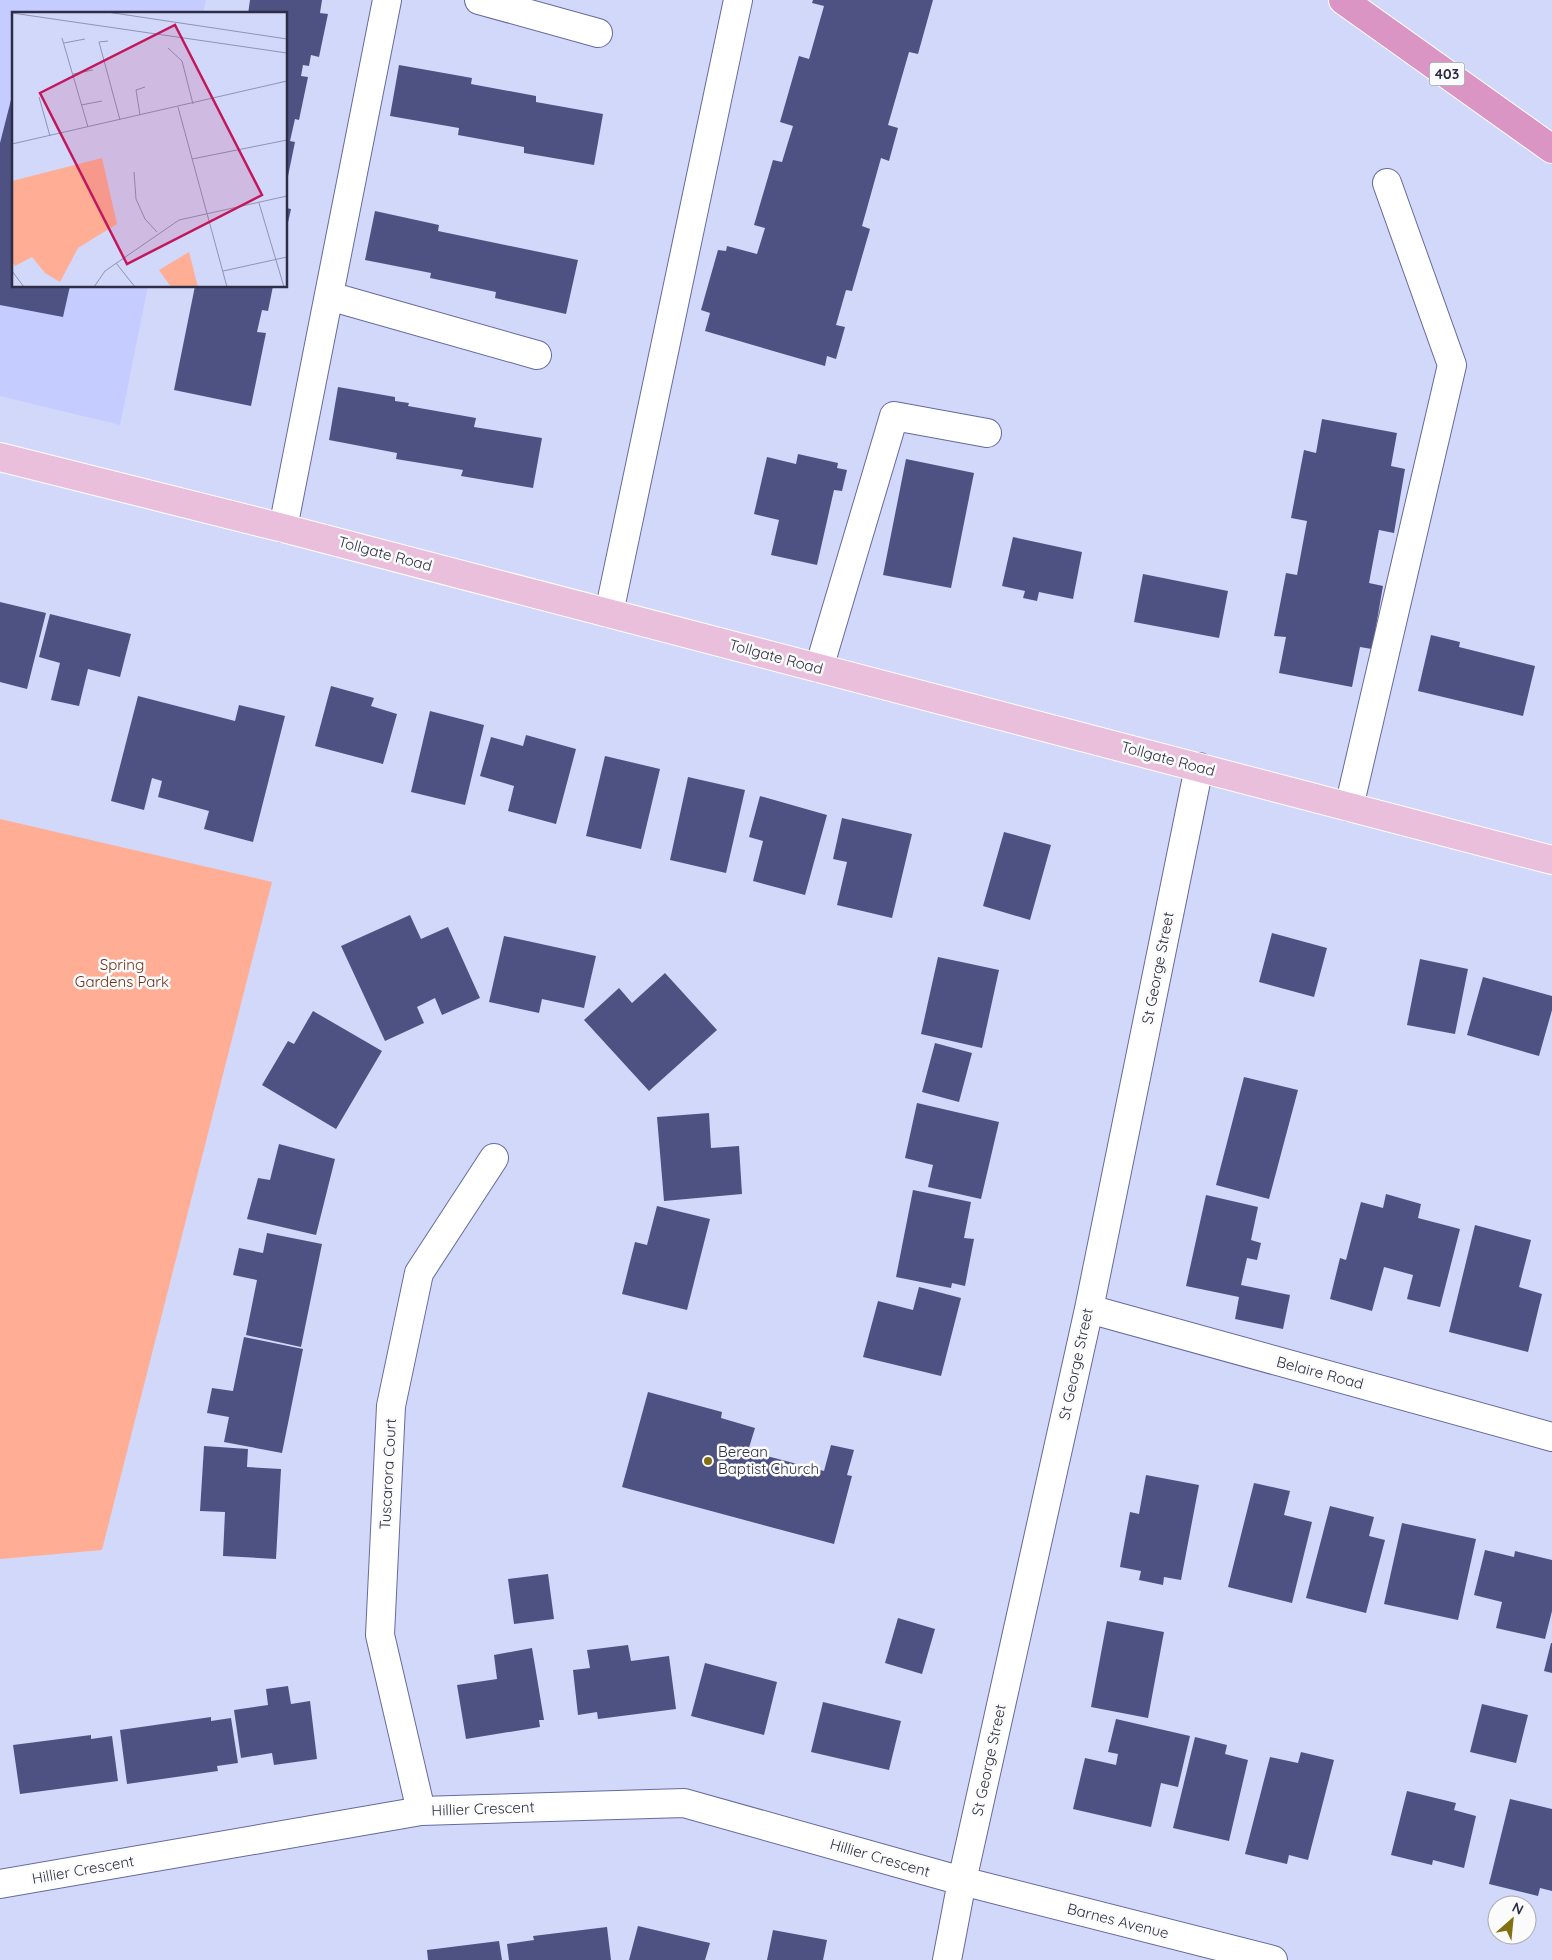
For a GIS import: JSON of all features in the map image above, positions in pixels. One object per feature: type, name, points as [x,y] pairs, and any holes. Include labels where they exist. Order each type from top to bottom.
[{"type":"highway","name":"403","points":[[1343,0],[1552,149]]},
{"type":"main road","name":"Tollgate Road","points":[[0,457],[283,528],[1552,860]]},
{"type":"street","points":[[283,528],[387,0]]},
{"type":"street","points":[[478,0],[598,33]]},
{"type":"street","points":[[609,613],[738,0]]},
{"type":"street","points":[[1349,806],[1452,365],[1387,184]]},
{"type":"street","points":[[329,296],[537,355]]},
{"type":"street","points":[[819,668],[894,416],[987,433]]},
{"type":"street","name":"St George Street","points":[[947,1960],[962,1881],[1088,1309],[1199,767]]},
{"type":"street","name":"Tuscarora Court","points":[[421,1811],[380,1635],[391,1406],[419,1273],[494,1158]]},
{"type":"street","name":"Belaire Road","points":[[1088,1309],[1552,1437]]},
{"type":"street","name":"Hillier Crescent","points":[[0,1884],[421,1811],[684,1803],[962,1881]]},
{"type":"street","name":"Barnes Avenue","points":[[962,1881],[1273,1960]]},
{"type":"shaded area","points":[[0,0],[206,0],[203,12],[12,12],[12,288],[148,288],[120,425],[0,396]]},
{"type":"green space","name":"Spring Gardens Park","points":[[0,819],[272,882],[102,1550],[0,1559]]},
{"type":"building","points":[[250,0],[322,0],[320,13],[328,14],[319,57],[311,55],[309,66],[303,65],[301,76],[308,77],[299,120],[295,119],[290,141],[295,142],[288,176],[288,12],[248,12]]},
{"type":"building","points":[[813,0],[933,0],[918,54],[909,52],[888,125],[898,128],[889,161],[881,158],[862,226],[870,229],[852,291],[846,290],[836,325],[845,327],[836,359],[827,356],[825,366],[705,331],[710,313],[701,310],[718,250],[726,251],[727,246],[757,254],[765,228],[754,225],[773,160],[782,162],[793,126],[780,122],[799,56],[809,59],[824,6],[812,3]]},
{"type":"building","points":[[399,65],[472,78],[471,84],[536,96],[536,102],[603,114],[594,165],[524,153],[524,147],[458,135],[459,128],[390,116]]},
{"type":"building","points":[[12,96],[12,288],[70,288],[63,317],[0,305],[0,143]]},
{"type":"building","points":[[288,208],[291,209],[288,222]]},
{"type":"building","points":[[375,211],[439,225],[438,231],[578,260],[566,314],[495,298],[496,292],[430,278],[431,273],[365,260]]},
{"type":"building","points":[[195,288],[273,288],[268,311],[262,310],[257,332],[266,333],[251,406],[174,390]]},
{"type":"building","points":[[338,387],[395,397],[395,401],[409,403],[408,406],[476,418],[474,427],[542,438],[533,488],[461,476],[463,470],[396,459],[397,453],[329,440]]},
{"type":"building","points":[[1322,419],[1397,433],[1391,466],[1405,469],[1394,533],[1379,530],[1369,583],[1383,586],[1372,649],[1360,647],[1352,687],[1279,673],[1286,637],[1274,636],[1286,573],[1297,575],[1307,521],[1291,518],[1304,450],[1316,453]]},
{"type":"building","points":[[798,454],[838,463],[837,468],[847,470],[842,491],[834,490],[817,565],[771,555],[779,520],[754,514],[767,457],[796,464]]},
{"type":"building","points":[[906,459],[974,473],[951,588],[883,575]]},
{"type":"building","points":[[1013,537],[1082,552],[1073,599],[1039,592],[1037,601],[1023,598],[1025,591],[1002,586]]},
{"type":"building","points":[[1143,574],[1228,591],[1219,638],[1134,622]]},
{"type":"building","points":[[0,602],[46,613],[27,689],[0,682]]},
{"type":"building","points":[[50,614],[131,634],[120,677],[88,669],[79,706],[51,700],[60,663],[39,657]]},
{"type":"building","points":[[1431,635],[1460,642],[1459,647],[1535,666],[1523,716],[1418,691]]},
{"type":"building","points":[[331,686],[374,698],[371,706],[397,714],[383,764],[315,746]]},
{"type":"building","points":[[138,696],[235,721],[239,705],[285,716],[253,842],[204,829],[209,811],[158,797],[162,781],[152,778],[144,810],[111,801]]},
{"type":"building","points":[[430,711],[484,725],[465,805],[411,792]]},
{"type":"building","points":[[526,735],[576,749],[556,824],[508,811],[514,786],[480,776],[491,737],[523,746]]},
{"type":"building","points":[[605,756],[660,769],[641,849],[586,836]]},
{"type":"building","points":[[688,777],[745,790],[726,873],[670,860]]},
{"type":"building","points":[[760,796],[827,815],[805,895],[753,881],[763,841],[749,837]]},
{"type":"building","points":[[842,818],[912,834],[892,918],[837,905],[847,862],[833,859]]},
{"type":"building","points":[[1004,832],[1051,845],[1030,920],[983,906]]},
{"type":"building","points":[[410,915],[421,939],[448,927],[480,998],[442,1015],[435,998],[417,1007],[424,1023],[385,1041],[341,946]]},
{"type":"building","points":[[1272,933],[1327,948],[1314,997],[1259,982]]},
{"type":"building","points":[[504,936],[596,956],[584,1008],[542,999],[539,1013],[489,1002]]},
{"type":"building","points":[[938,957],[999,970],[982,1048],[921,1034]]},
{"type":"building","points":[[1420,959],[1468,969],[1455,1034],[1407,1025]]},
{"type":"building","points":[[665,973],[717,1030],[649,1091],[584,1020],[619,988],[632,1003]]},
{"type":"building","points":[[1483,977],[1552,996],[1552,1010],[1539,1056],[1467,1035]]},
{"type":"building","points":[[313,1011],[382,1051],[336,1129],[262,1085],[288,1041],[294,1044]]},
{"type":"building","points":[[935,1043],[972,1053],[959,1102],[922,1092]]},
{"type":"building","points":[[1244,1077],[1298,1090],[1269,1199],[1216,1185]]},
{"type":"building","points":[[917,1103],[999,1122],[981,1199],[928,1187],[933,1165],[905,1158]]},
{"type":"building","points":[[709,1113],[711,1148],[739,1146],[742,1194],[664,1201],[657,1117]]},
{"type":"building","points":[[279,1144],[335,1159],[316,1235],[247,1219],[258,1178],[270,1180]]},
{"type":"building","points":[[913,1190],[971,1202],[964,1238],[974,1239],[965,1286],[952,1283],[951,1288],[896,1277]]},
{"type":"building","points":[[1386,1194],[1421,1204],[1418,1218],[1460,1229],[1440,1307],[1407,1299],[1413,1275],[1384,1267],[1372,1311],[1330,1299],[1340,1258],[1346,1260],[1361,1202],[1383,1208]]},
{"type":"building","points":[[1206,1195],[1258,1207],[1251,1240],[1261,1243],[1257,1260],[1247,1258],[1241,1285],[1290,1295],[1283,1329],[1235,1319],[1239,1297],[1186,1286]]},
{"type":"building","points":[[657,1206],[710,1219],[687,1310],[622,1294],[635,1242],[647,1245]]},
{"type":"building","points":[[1475,1225],[1531,1240],[1519,1287],[1542,1294],[1528,1352],[1449,1332]]},
{"type":"building","points":[[267,1233],[322,1244],[301,1347],[246,1335],[257,1280],[233,1275],[239,1248],[263,1253]]},
{"type":"building","points":[[919,1287],[961,1298],[941,1376],[863,1357],[878,1301],[913,1310]]},
{"type":"building","points":[[244,1337],[303,1349],[282,1453],[224,1442],[229,1417],[207,1413],[212,1388],[233,1391]]},
{"type":"building","name":"Berean Baptist Church","points":[[648,1392],[722,1412],[721,1418],[755,1428],[748,1451],[824,1471],[831,1445],[854,1450],[847,1475],[852,1476],[834,1544],[622,1487]]},
{"type":"building","points":[[204,1446],[248,1449],[247,1467],[281,1469],[276,1559],[223,1556],[225,1512],[200,1511]]},
{"type":"building","points":[[1146,1475],[1199,1485],[1181,1580],[1164,1577],[1163,1585],[1139,1580],[1141,1571],[1120,1567],[1130,1512],[1139,1514]]},
{"type":"building","points":[[1254,1483],[1290,1491],[1284,1515],[1312,1522],[1292,1603],[1228,1587]]},
{"type":"building","points":[[1330,1506],[1374,1517],[1369,1536],[1385,1540],[1366,1613],[1306,1598]]},
{"type":"building","points":[[1402,1523],[1476,1539],[1458,1620],[1384,1604]]},
{"type":"building","points":[[1485,1550],[1514,1557],[1515,1551],[1552,1560],[1552,1611],[1545,1639],[1496,1628],[1502,1602],[1474,1595]]},
{"type":"building","points":[[548,1574],[554,1619],[514,1624],[508,1579]]},
{"type":"building","points":[[898,1618],[935,1629],[922,1674],[885,1663]]},
{"type":"building","points":[[1107,1621],[1164,1632],[1148,1718],[1091,1707]]},
{"type":"building","points":[[1552,1643],[1552,1673],[1544,1671]]},
{"type":"building","points":[[628,1645],[631,1661],[669,1656],[676,1709],[598,1719],[597,1712],[578,1715],[573,1670],[590,1668],[587,1650]]},
{"type":"building","points":[[532,1648],[544,1720],[539,1720],[540,1727],[466,1739],[457,1685],[497,1679],[494,1655]]},
{"type":"building","points":[[705,1663],[777,1682],[764,1735],[691,1716]]},
{"type":"building","points":[[288,1686],[291,1704],[310,1701],[317,1759],[274,1765],[272,1753],[241,1758],[234,1710],[268,1705],[266,1689]]},
{"type":"building","points":[[823,1702],[901,1721],[889,1770],[811,1752]]},
{"type":"building","points":[[1482,1704],[1528,1715],[1516,1763],[1470,1752]]},
{"type":"building","points":[[211,1717],[211,1721],[231,1718],[238,1763],[217,1766],[218,1771],[127,1784],[120,1730]]},
{"type":"building","points":[[1116,1719],[1190,1736],[1178,1787],[1161,1783],[1151,1827],[1073,1809],[1085,1758],[1116,1765],[1118,1754],[1108,1752]]},
{"type":"building","points":[[91,1735],[91,1739],[112,1736],[118,1781],[20,1794],[13,1745]]},
{"type":"building","points":[[1195,1737],[1227,1745],[1225,1754],[1248,1760],[1229,1841],[1173,1828]]},
{"type":"building","points":[[1301,1752],[1334,1760],[1308,1860],[1289,1855],[1287,1864],[1245,1854],[1270,1757],[1298,1763]]},
{"type":"building","points":[[1407,1791],[1456,1803],[1454,1810],[1476,1816],[1464,1868],[1433,1860],[1432,1865],[1391,1855]]},
{"type":"building","points":[[1510,1799],[1552,1809],[1552,1891],[1540,1888],[1538,1896],[1489,1884]]},
{"type":"building","points":[[638,1926],[710,1943],[705,1960],[629,1960]]},
{"type":"building","points":[[607,1927],[611,1960],[509,1960],[507,1944],[534,1940],[533,1936]]},
{"type":"building","points":[[773,1930],[827,1940],[823,1960],[767,1960]]},
{"type":"building","points":[[499,1941],[502,1960],[428,1960],[427,1950]]},
{"type":"place","name":"Berean Baptist Church","points":[[708,1461]]}]
